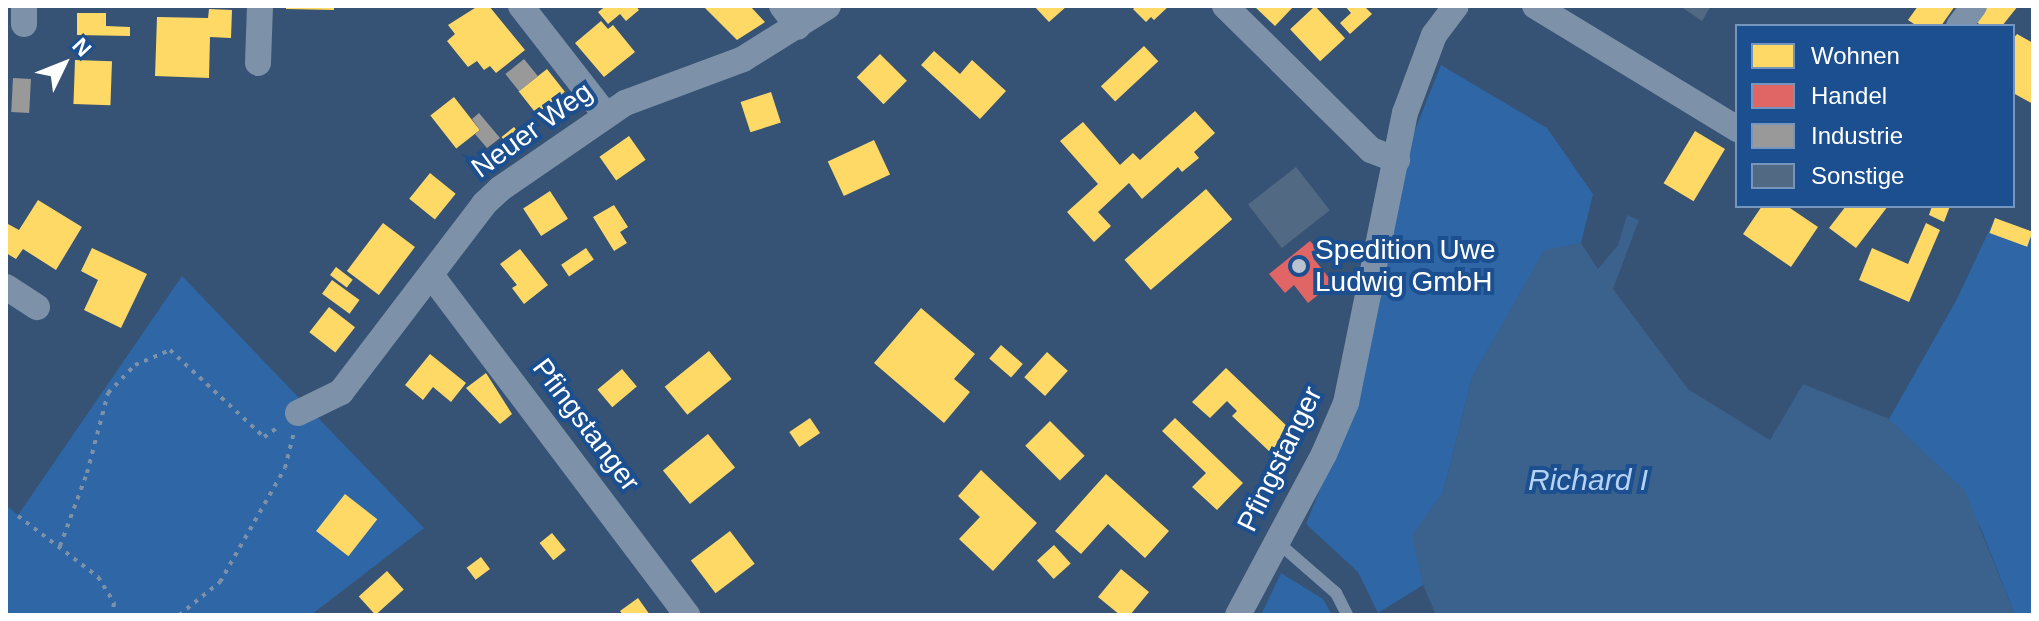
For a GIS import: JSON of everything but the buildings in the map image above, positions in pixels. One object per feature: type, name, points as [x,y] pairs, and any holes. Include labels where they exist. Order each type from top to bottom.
[{"type":"street","points":[[258,63],[260,6]]},
{"type":"street","points":[[521,6],[606,115]]},
{"type":"street","name":"Neuer Weg","points":[[298,413],[341,392],[491,196],[641,94],[743,59],[790,16],[828,6]]},
{"type":"street","points":[[1225,6],[1371,150],[1397,160]]},
{"type":"street","name":"Pfingstanger","points":[[1238,615],[1275,540],[1324,454],[1346,403],[1405,113],[1434,35],[1456,6]]},
{"type":"street","points":[[1535,6],[1735,128]]},
{"type":"street","points":[[1960,24],[1974,6]]},
{"type":"street","name":"Pfingstanger","points":[[431,275],[687,615]]},
{"type":"street","points":[[6,287],[37,307]]},
{"type":"lane","points":[[1275,540],[1336,593],[1347,615]]},
{"type":"path","points":[[60,546],[87,473],[108,393],[135,365],[170,350],[264,437],[298,413]]},
{"type":"path","points":[[179,615],[220,582],[285,468],[298,413]]},
{"type":"path","points":[[18,516],[98,577],[114,603],[112,615]]},
{"type":"shaded area","points":[[1441,65],[1547,128],[1593,194],[1581,243],[1544,251],[1472,378],[1443,493],[1413,535],[1423,585],[1378,613],[1358,572],[1306,524],[1354,405],[1413,135]]},
{"type":"shaded area","points":[[1995,218],[2033,232],[2033,615],[2015,615],[1980,526],[1889,419],[1957,299]]},
{"type":"shaded area","points":[[182,276],[424,528],[311,615],[6,615],[6,505],[18,515]]},
{"type":"shaded area","points":[[1281,573],[1323,599],[1332,615],[1261,615]]},
{"type":"water","name":"Richard I","points":[[1627,215],[1639,220],[1613,289],[1688,389],[1770,440],[1803,384],[1889,419],[1965,491],[2015,615],[1436,615],[1423,585],[1412,535],[1443,493],[1472,378],[1544,250],[1581,243],[1598,269],[1618,245]]},
{"type":"place","name":"Spedition Uwe Ludwig GmbH","points":[[1299,266]]}]
